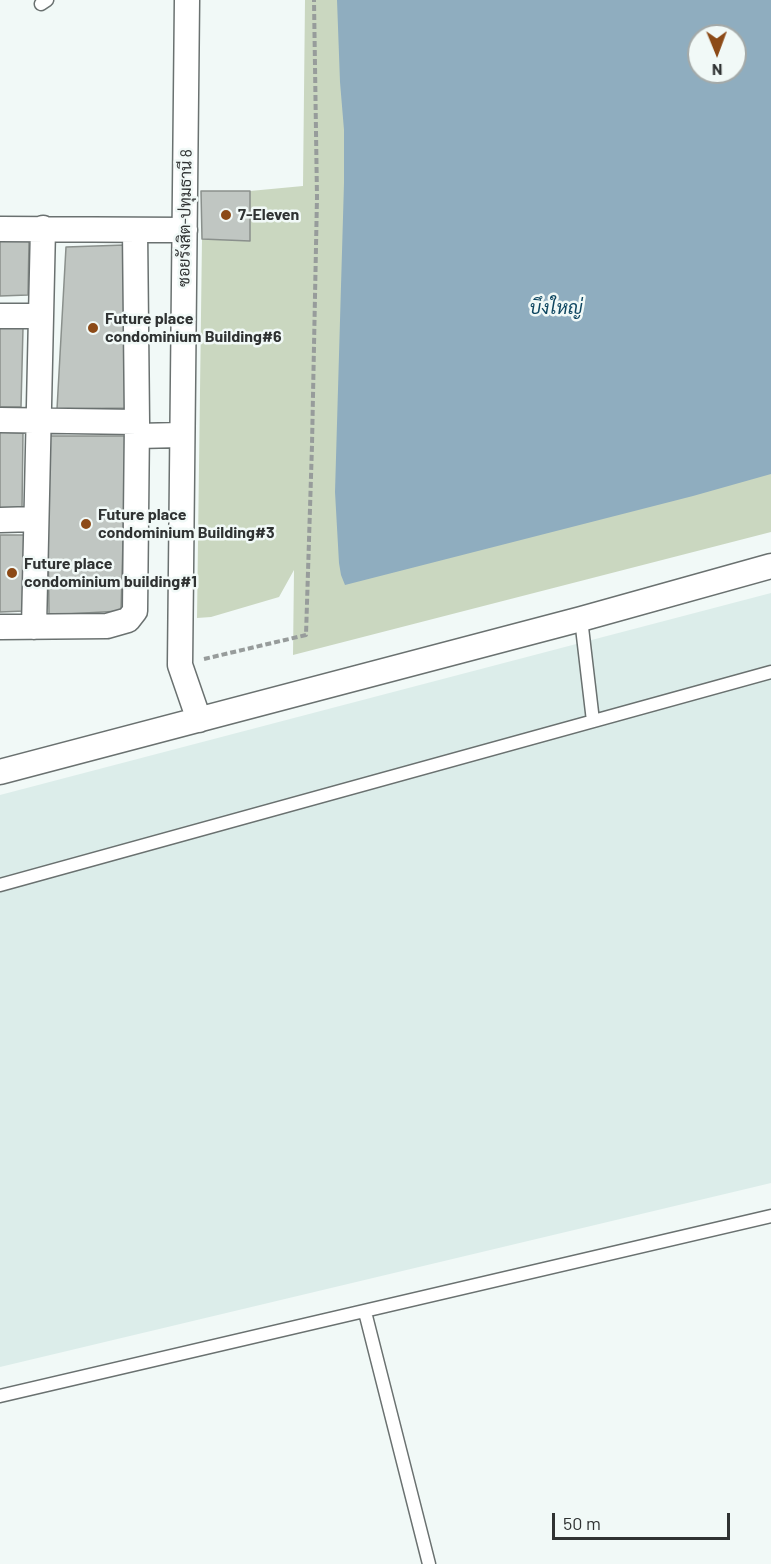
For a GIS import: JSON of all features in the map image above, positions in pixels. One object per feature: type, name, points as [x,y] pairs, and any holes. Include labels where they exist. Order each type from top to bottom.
[{"type":"street","name":"ซอยรังสิต-ปทุมธานี 8","points":[[187,0],[180,665],[199,720]]},
{"type":"street","points":[[34,627],[43,228]]},
{"type":"street","points":[[0,229],[184,230]]},
{"type":"street","points":[[0,627],[107,626],[128,620],[135,611],[137,429],[135,230]]},
{"type":"street","points":[[0,316],[41,316]]},
{"type":"street","points":[[0,420],[39,420],[181,435]]},
{"type":"street","points":[[0,520],[36,519]]},
{"type":"street","points":[[0,772],[581,619],[771,566]]},
{"type":"lane","points":[[581,619],[593,721]]},
{"type":"lane","points":[[0,885],[771,672]]},
{"type":"lane","points":[[0,1396],[771,1216]]},
{"type":"lane","points":[[365,1312],[429,1564]]},
{"type":"path","points":[[180,665],[306,635],[317,196],[314,0]]},
{"type":"shaded area","points":[[771,593],[771,1183],[0,1367],[0,795]]},
{"type":"green space","name":"บึงใหญ่","points":[[305,0],[771,0],[771,532],[293,655],[294,570],[279,597],[211,617],[197,618],[202,239],[250,241],[250,191],[303,186]]},
{"type":"water","name":"บึงใหญ่","points":[[337,0],[771,0],[771,474],[345,585],[339,563],[335,492],[344,130]]},
{"type":"building","name":"7-Eleven","points":[[201,191],[250,191],[250,241],[202,239]]},
{"type":"building","points":[[0,241],[29,241],[28,295],[0,296]]},
{"type":"building","name":"Future place condominium Building#6","points":[[125,245],[125,408],[57,409],[66,247]]},
{"type":"building","points":[[0,328],[23,328],[21,407],[0,407]]},
{"type":"building","points":[[0,432],[23,433],[22,508],[0,508]]},
{"type":"building","name":"Future place condominium Building#3","points":[[47,436],[126,436],[121,611],[49,615]]},
{"type":"building","name":"Future place condominium building#1","points":[[0,535],[25,535],[24,611],[0,612]]},
{"type":"place","name":"7-Eleven","points":[[226,215]]},
{"type":"place","name":"Future place condominium Building#6","points":[[93,328]]},
{"type":"place","name":"Future place condominium Building#3","points":[[86,524]]},
{"type":"place","name":"Future place condominium building#1","points":[[12,573]]}]
